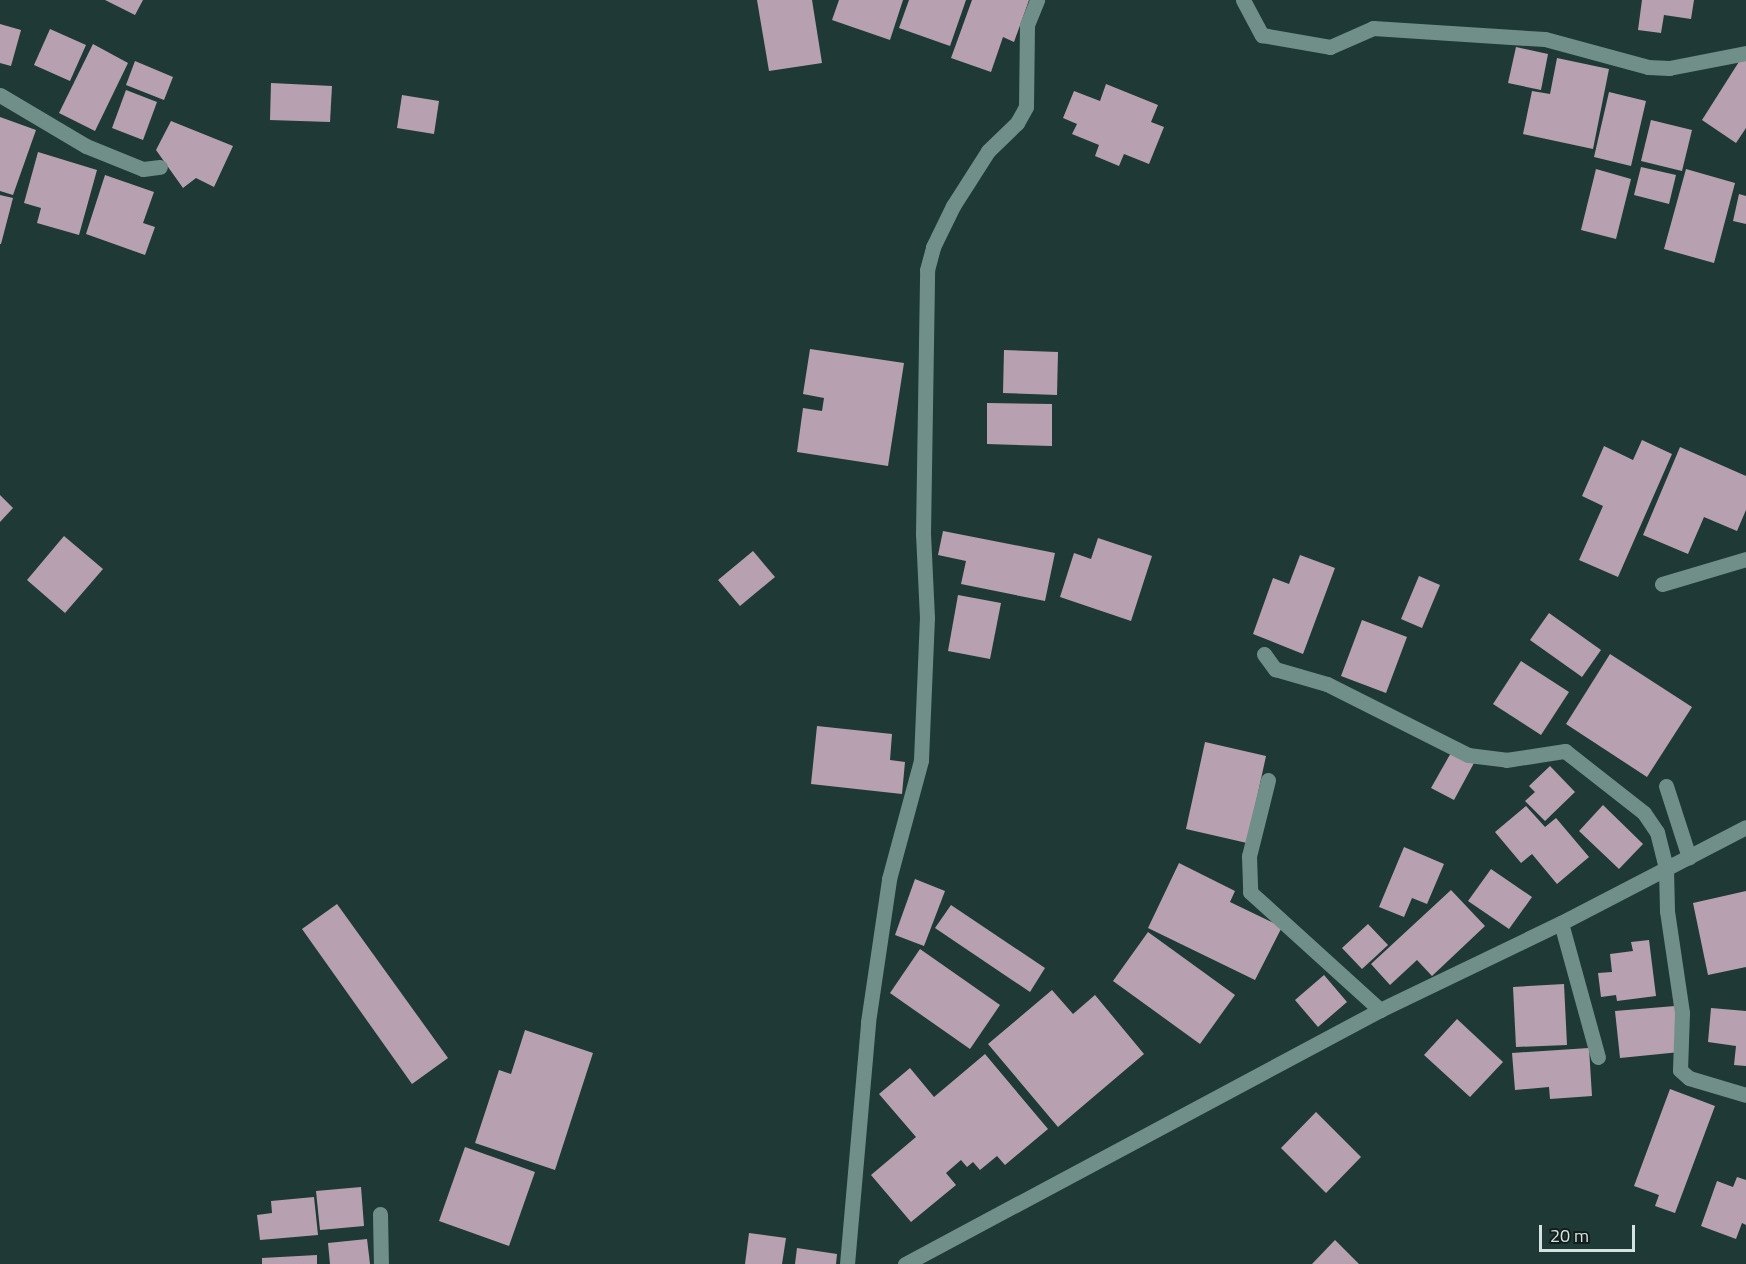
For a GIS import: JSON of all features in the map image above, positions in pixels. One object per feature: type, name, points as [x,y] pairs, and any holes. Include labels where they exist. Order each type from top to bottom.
[{"type":"street","points":[[847,1264],[868,1022],[889,879],[921,760],[927,618],[924,534],[927,270],[933,247],[953,206],[988,151],[1017,123],[1026,107],[1027,25],[1037,0]]},
{"type":"street","points":[[1243,0],[1262,35],[1330,47],[1373,28],[1545,39],[1648,67],[1669,68],[1746,53]]},
{"type":"street","points":[[0,95],[86,146],[143,169],[160,167]]},
{"type":"street","points":[[1662,584],[1746,559]]},
{"type":"street","points":[[1264,654],[1275,669],[1327,684],[1468,755],[1506,760],[1565,751],[1652,822],[1666,869],[1667,911],[1682,1013],[1680,1070],[1689,1078],[1746,1095]]},
{"type":"street","points":[[1268,780],[1249,856],[1250,892],[1380,1010]]},
{"type":"street","points":[[1666,786],[1689,857]]},
{"type":"street","points":[[905,1264],[1380,1010],[1561,923],[1746,827]]},
{"type":"street","points":[[1561,923],[1598,1058]]},
{"type":"street","points":[[380,1214],[381,1264]]},
{"type":"building","points":[[105,0],[143,0],[135,15]]},
{"type":"building","points":[[757,0],[812,0],[822,63],[769,71]]},
{"type":"building","points":[[839,0],[903,0],[890,40],[832,20]]},
{"type":"building","points":[[909,0],[966,0],[950,46],[899,28]]},
{"type":"building","points":[[972,0],[1029,0],[1014,42],[1003,37],[991,72],[951,58]]},
{"type":"building","points":[[1642,0],[1694,0],[1691,19],[1664,15],[1661,33],[1638,30]]},
{"type":"building","points":[[0,24],[21,30],[11,66],[0,63]]},
{"type":"building","points":[[50,29],[86,45],[70,81],[34,65]]},
{"type":"building","points":[[93,44],[128,63],[95,131],[59,113]]},
{"type":"building","points":[[1516,47],[1548,54],[1541,90],[1508,83]]},
{"type":"building","points":[[1742,57],[1746,60],[1746,128],[1736,143],[1702,120]]},
{"type":"building","points":[[1557,58],[1609,69],[1593,149],[1523,134],[1532,91],[1550,94]]},
{"type":"building","points":[[135,61],[173,77],[164,100],[126,85]]},
{"type":"building","points":[[271,83],[332,86],[330,122],[270,120]]},
{"type":"building","points":[[1106,84],[1158,105],[1151,122],[1164,127],[1149,164],[1124,154],[1119,166],[1095,156],[1099,145],[1072,134],[1077,124],[1063,118],[1074,91],[1100,101]]},
{"type":"building","points":[[126,90],[157,102],[143,140],[112,128]]},
{"type":"building","points":[[1609,92],[1646,101],[1631,166],[1594,157]]},
{"type":"building","points":[[402,95],[439,101],[434,134],[397,128]]},
{"type":"building","points":[[0,117],[36,130],[13,195],[0,191]]},
{"type":"building","points":[[1651,120],[1692,130],[1682,171],[1641,161]]},
{"type":"building","points":[[171,121],[233,146],[214,187],[196,178],[183,188],[156,150]]},
{"type":"building","points":[[38,152],[97,170],[79,235],[37,223],[41,208],[24,203]]},
{"type":"building","points":[[1641,167],[1676,175],[1669,204],[1634,195]]},
{"type":"building","points":[[1596,169],[1631,179],[1616,239],[1581,230]]},
{"type":"building","points":[[1686,169],[1735,183],[1714,263],[1664,249]]},
{"type":"building","points":[[105,175],[154,192],[143,223],[155,227],[145,255],[86,234]]},
{"type":"building","points":[[1739,194],[1746,196],[1746,224],[1733,221]]},
{"type":"building","points":[[0,195],[13,198],[1,244],[0,244]]},
{"type":"building","points":[[810,349],[904,363],[888,466],[797,452],[803,408],[822,411],[824,398],[803,394]]},
{"type":"building","points":[[1004,350],[1058,352],[1057,395],[1003,393]]},
{"type":"building","points":[[987,403],[1052,404],[1052,446],[987,444]]},
{"type":"building","points":[[1642,440],[1672,454],[1618,577],[1579,560],[1603,506],[1582,496],[1604,446],[1633,460]]},
{"type":"building","points":[[1680,447],[1746,476],[1746,510],[1737,531],[1704,517],[1688,554],[1643,535]]},
{"type":"building","points":[[0,495],[13,508],[0,522]]},
{"type":"building","points":[[943,531],[1055,553],[1045,601],[961,584],[966,561],[938,555]]},
{"type":"building","points":[[64,536],[103,569],[65,613],[27,580]]},
{"type":"building","points":[[1098,538],[1152,556],[1131,621],[1060,597],[1074,553],[1091,559]]},
{"type":"building","points":[[753,551],[775,577],[740,606],[718,580]]},
{"type":"building","points":[[1300,555],[1335,568],[1303,654],[1253,634],[1273,578],[1289,584]]},
{"type":"building","points":[[1419,576],[1440,585],[1422,628],[1401,619]]},
{"type":"building","points":[[958,595],[1001,603],[990,659],[948,651]]},
{"type":"building","points":[[1549,613],[1601,650],[1582,677],[1530,640]]},
{"type":"building","points":[[1362,620],[1407,637],[1386,693],[1341,676]]},
{"type":"building","points":[[1610,654],[1692,707],[1647,777],[1566,724]]},
{"type":"building","points":[[1521,661],[1569,692],[1541,735],[1493,704]]},
{"type":"building","points":[[817,726],[892,734],[890,760],[905,762],[902,794],[811,784]]},
{"type":"building","points":[[1205,742],[1266,756],[1247,843],[1186,829]]},
{"type":"building","points":[[1452,751],[1474,763],[1454,800],[1431,788]]},
{"type":"building","points":[[1550,766],[1575,792],[1545,821],[1525,801],[1535,792],[1529,786]]},
{"type":"building","points":[[1603,805],[1643,844],[1619,869],[1579,831]]},
{"type":"building","points":[[1526,806],[1545,827],[1556,818],[1589,857],[1557,884],[1532,854],[1521,863],[1495,832]]},
{"type":"building","points":[[1404,847],[1444,864],[1427,904],[1412,898],[1404,917],[1379,907]]},
{"type":"building","points":[[1179,863],[1235,891],[1230,902],[1282,927],[1255,980],[1148,928]]},
{"type":"building","points":[[1491,869],[1532,897],[1509,929],[1468,901]]},
{"type":"building","points":[[915,879],[945,891],[924,946],[895,935]]},
{"type":"building","points":[[1451,890],[1485,926],[1432,976],[1417,960],[1390,985],[1371,964]]},
{"type":"building","points":[[1746,891],[1746,967],[1708,975],[1693,903]]},
{"type":"building","points":[[337,904],[448,1058],[412,1084],[302,929]]},
{"type":"building","points":[[951,905],[1045,968],[1030,992],[935,928]]},
{"type":"building","points":[[1368,924],[1388,945],[1362,969],[1342,948]]},
{"type":"building","points":[[1148,932],[1235,995],[1200,1044],[1113,981]]},
{"type":"building","points":[[1649,940],[1656,996],[1617,1001],[1616,995],[1601,997],[1598,973],[1612,972],[1610,954],[1633,951],[1631,942]]},
{"type":"building","points":[[920,949],[1000,1005],[970,1049],[890,993]]},
{"type":"building","points":[[1324,975],[1347,1002],[1318,1027],[1295,1000]]},
{"type":"building","points":[[1564,984],[1567,1045],[1516,1047],[1513,987]]},
{"type":"building","points":[[1052,990],[1073,1014],[1095,995],[1144,1054],[1058,1127],[988,1044]]},
{"type":"building","points":[[1675,1006],[1680,1052],[1620,1058],[1615,1011]]},
{"type":"building","points":[[1711,1008],[1746,1011],[1746,1066],[1734,1065],[1736,1046],[1708,1042]]},
{"type":"building","points":[[1457,1019],[1503,1062],[1470,1097],[1424,1055]]},
{"type":"building","points":[[525,1030],[593,1053],[555,1170],[475,1143],[499,1070],[511,1074]]},
{"type":"building","points":[[1589,1048],[1592,1096],[1550,1099],[1549,1087],[1515,1090],[1512,1053]]},
{"type":"building","points":[[985,1054],[1048,1129],[1005,1165],[997,1156],[980,1170],[973,1162],[967,1167],[961,1160],[946,1173],[956,1185],[911,1222],[871,1175],[916,1137],[879,1094],[910,1068],[934,1097]]},
{"type":"building","points":[[1670,1089],[1715,1106],[1675,1213],[1655,1206],[1659,1195],[1634,1186]]},
{"type":"building","points":[[1316,1112],[1361,1157],[1326,1193],[1281,1148]]},
{"type":"building","points":[[465,1147],[535,1172],[509,1246],[439,1221]]},
{"type":"building","points":[[1737,1177],[1746,1180],[1746,1225],[1742,1223],[1736,1239],[1701,1226],[1717,1181],[1733,1187]]},
{"type":"building","points":[[361,1187],[364,1226],[320,1230],[316,1191]]},
{"type":"building","points":[[314,1197],[318,1235],[260,1240],[257,1215],[272,1213],[271,1201]]},
{"type":"building","points":[[749,1233],[786,1238],[782,1264],[745,1264]]},
{"type":"building","points":[[367,1239],[370,1264],[330,1264],[328,1243]]},
{"type":"building","points":[[1335,1240],[1359,1264],[1312,1264]]},
{"type":"building","points":[[797,1248],[837,1254],[836,1264],[795,1264]]},
{"type":"building","points":[[317,1255],[317,1264],[262,1264],[262,1258]]}]
